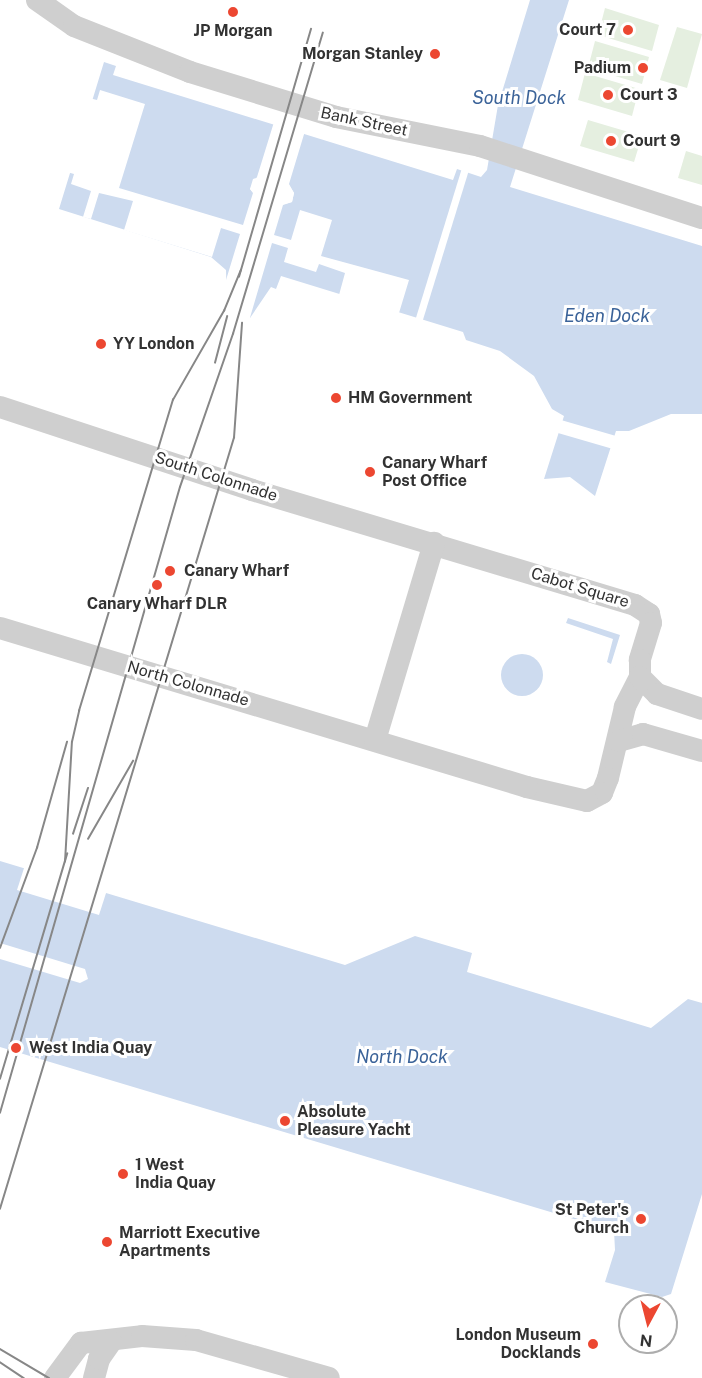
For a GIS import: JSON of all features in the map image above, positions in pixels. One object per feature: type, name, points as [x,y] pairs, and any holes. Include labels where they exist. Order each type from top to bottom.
[{"type":"street","name":"Bank Street","points":[[38,0],[74,26],[190,72],[336,117],[484,147],[702,218]]},
{"type":"street","name":"South Colonnade","points":[[0,408],[27,419],[434,543]]},
{"type":"street","name":"Cabot Square","points":[[375,740],[568,799],[587,801],[602,793],[619,741],[625,707],[640,677],[640,660],[651,623],[645,610],[434,543]]},
{"type":"street","points":[[375,740],[434,543]]},
{"type":"street","name":"North Colonnade","points":[[0,628],[375,740]]},
{"type":"street","points":[[640,677],[657,694],[702,709]]},
{"type":"street","points":[[619,741],[643,734],[702,751]]},
{"type":"street","points":[[55,1378],[81,1343],[111,1342],[142,1336],[196,1340],[329,1378]]},
{"type":"street","points":[[94,1378],[99,1359],[111,1342]]},
{"type":"green space","name":"Court 7","points":[[605,8],[659,25],[652,51],[598,35]]},
{"type":"green space","points":[[677,27],[702,34],[687,88],[660,80]]},
{"type":"green space","points":[[595,41],[649,57],[642,84],[588,68]]},
{"type":"green space","name":"Court 3","points":[[585,73],[639,89],[632,116],[578,100]]},
{"type":"green space","name":"Court 9","points":[[588,120],[642,136],[634,162],[580,146]]},
{"type":"green space","points":[[686,151],[702,156],[702,185],[678,178]]},
{"type":"water","name":"Eden Dock","points":[[530,0],[569,0],[510,187],[702,246],[702,414],[671,414],[629,431],[616,431],[595,496],[570,477],[544,479],[564,416],[552,409],[534,376],[500,351],[466,340],[463,332],[281,276],[276,289],[271,287],[250,318],[227,311],[226,270],[211,257],[59,209],[104,62],[116,66],[113,75],[453,180],[457,169],[481,177],[487,170],[498,105]],"holes":[[[262,176],[289,185],[294,193],[292,202],[281,205],[256,196],[250,189],[253,179]]]},
{"type":"water","points":[[568,618],[620,635],[611,664],[607,662],[613,639],[566,623]]},
{"type":"water","points":[[522,654],[530,655],[537,660],[542,667],[542,683],[537,690],[530,695],[522,696],[514,695],[507,690],[502,683],[501,675],[502,667],[507,660],[514,655]]},
{"type":"water","name":"North Dock","points":[[0,861],[345,965],[415,936],[472,953],[467,972],[651,1028],[688,999],[702,1003],[702,1194],[671,1294],[651,1294],[605,1282],[615,1250],[614,1231],[0,1047]]},
{"type":"pier","points":[[100,90],[145,104],[119,188],[243,225],[253,193],[250,189],[257,177],[274,122],[305,131],[289,184],[294,193],[292,202],[283,205],[274,235],[291,240],[300,210],[332,220],[321,256],[409,280],[399,313],[339,295],[345,273],[319,264],[316,272],[284,262],[288,248],[272,243],[249,321],[224,311],[223,290],[240,234],[221,228],[212,257],[124,230],[133,201],[99,193],[91,219],[83,217],[91,191],[71,184],[74,174],[67,172],[89,98],[97,100]],"holes":[[[262,179],[287,187],[289,199],[281,202],[257,194],[253,188]]]},
{"type":"pier","points":[[462,168],[469,170],[422,323],[415,321]]},
{"type":"pier","points":[[561,420],[616,436],[613,449],[558,433]]},
{"type":"pier","points":[[25,865],[107,890],[99,915],[17,890]]},
{"type":"pier","points":[[0,943],[85,969],[88,979],[80,983],[0,959]]},
{"type":"tram line","points":[[239,277],[311,29]]},
{"type":"tram line","points":[[0,1113],[180,487],[233,334],[323,33]]},
{"type":"tram line","points":[[65,862],[72,742],[79,711],[173,400],[224,311],[241,270]]},
{"type":"tram line","points":[[215,363],[227,317]]},
{"type":"tram line","points":[[0,1209],[234,438],[242,323]]},
{"type":"tram line","points":[[0,948],[37,848],[67,742]]},
{"type":"tram line","points":[[88,839],[133,761]]},
{"type":"tram line","points":[[73,834],[88,788]]},
{"type":"tram line","points":[[0,1079],[67,854]]},
{"type":"tram line","points":[[0,1349],[49,1378]]},
{"type":"tram line","points":[[0,1362],[24,1378]]},
{"type":"place","name":"JP Morgan","points":[[233,12]]},
{"type":"place","name":"Court 7","points":[[628,30]]},
{"type":"place","name":"Morgan Stanley","points":[[435,54]]},
{"type":"place","name":"Padium","points":[[643,68]]},
{"type":"place","name":"Court 3","points":[[608,95]]},
{"type":"place","name":"Court 9","points":[[611,141]]},
{"type":"place","name":"YY London","points":[[101,344]]},
{"type":"place","name":"HM Government","points":[[336,398]]},
{"type":"place","name":"Canary Wharf Post Office","points":[[370,472]]},
{"type":"place","name":"Canary Wharf","points":[[170,571]]},
{"type":"place","name":"Canary Wharf DLR","points":[[157,585]]},
{"type":"place","name":"West India Quay","points":[[16,1048]]},
{"type":"place","name":"Absolute Pleasure Yacht","points":[[285,1121]]},
{"type":"place","name":"1 West India Quay","points":[[123,1174]]},
{"type":"place","name":"St Peter's Church","points":[[641,1219]]},
{"type":"place","name":"Marriott Executive Apartments","points":[[107,1242]]},
{"type":"place","name":"London Museum Docklands","points":[[593,1344]]},
{"type":"water label","name":"South Dock","points":[[519,98]]}]
